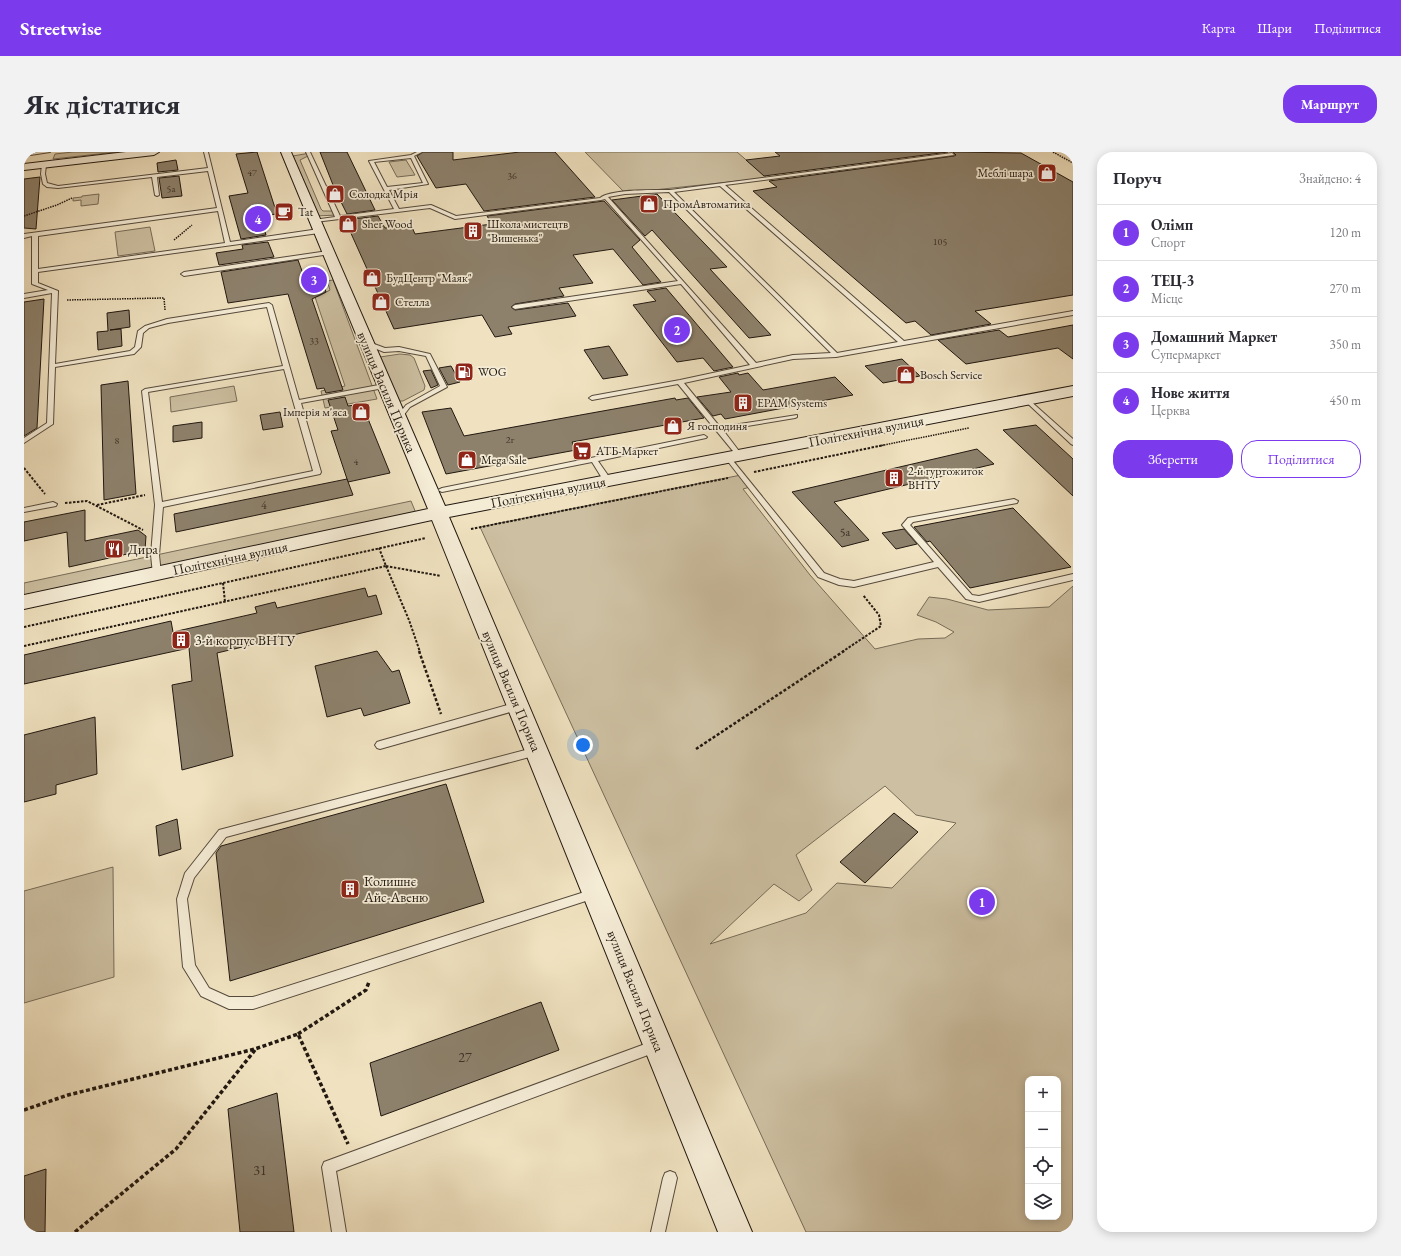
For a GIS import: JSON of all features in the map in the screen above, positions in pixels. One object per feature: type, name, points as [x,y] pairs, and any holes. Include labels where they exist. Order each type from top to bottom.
[{"type":"street","points":[[24,167],[154,152]]},
{"type":"street","name":"вулиця Василя Порика","points":[[286,152],[398,419],[440,501],[518,706],[735,1232]]},
{"type":"street","name":"Політехнічна вулиця","points":[[24,602],[157,574],[440,501],[608,481],[1073,391]]},
{"type":"lane","points":[[24,155],[48,152]]},
{"type":"lane","points":[[206,152],[228,244]]},
{"type":"lane","points":[[308,152],[338,218]]},
{"type":"lane","points":[[397,210],[371,161],[412,156],[420,152]]},
{"type":"lane","points":[[35,271],[228,244],[317,226],[338,218],[397,210],[431,206],[455,218],[593,200],[605,196],[625,193],[670,191],[952,154]]},
{"type":"lane","points":[[386,189],[426,184],[412,156]]},
{"type":"lane","points":[[44,165],[43,174],[45,184],[58,187],[210,168]]},
{"type":"lane","points":[[154,175],[157,195]]},
{"type":"lane","points":[[721,184],[903,343]]},
{"type":"lane","points":[[670,191],[836,355]]},
{"type":"lane","points":[[605,196],[682,282],[754,366]]},
{"type":"lane","points":[[24,236],[219,209]]},
{"type":"lane","points":[[36,234],[35,284],[55,291]]},
{"type":"lane","points":[[184,274],[328,253]]},
{"type":"lane","points":[[515,307],[682,282]]},
{"type":"lane","points":[[24,296],[55,291]]},
{"type":"lane","points":[[24,441],[50,424],[55,291]]},
{"type":"lane","points":[[52,366],[132,353],[138,347],[140,332],[147,327],[167,321],[269,305],[317,472],[159,505]]},
{"type":"lane","points":[[592,398],[680,382],[793,357],[836,355],[1073,313]]},
{"type":"lane","points":[[366,343],[384,350],[399,349],[428,355],[444,387],[408,406],[398,419]]},
{"type":"lane","points":[[157,574],[155,555],[159,505],[145,391],[287,367]]},
{"type":"lane","points":[[680,382],[718,429],[734,457],[741,475],[821,574],[839,582],[854,584],[939,564]]},
{"type":"lane","points":[[297,402],[384,386]]},
{"type":"lane","points":[[1026,400],[1073,443]]},
{"type":"lane","points":[[718,429],[795,416]]},
{"type":"lane","points":[[440,501],[594,460],[704,437]]},
{"type":"lane","points":[[594,460],[608,481]]},
{"type":"lane","points":[[1014,501],[911,520],[906,525],[968,597],[979,599],[1073,577]]},
{"type":"lane","points":[[24,510],[54,504]]},
{"type":"lane","points":[[380,745],[518,706]]},
{"type":"lane","points":[[537,751],[223,833],[189,876],[182,899],[189,967],[205,992],[229,1003],[253,1003],[596,893]]},
{"type":"lane","points":[[339,1232],[329,1167],[658,1045]]},
{"type":"lane","points":[[658,1232],[670,1178]]},
{"type":"path","points":[[1053,152],[1073,163]]},
{"type":"path","points":[[158,254],[210,210]]},
{"type":"path","points":[[55,300],[164,298],[167,321]]},
{"type":"path","points":[[471,529],[972,428]]},
{"type":"path","points":[[24,468],[54,504],[87,500],[156,536]]},
{"type":"path","points":[[96,505],[157,493]]},
{"type":"path","points":[[24,627],[426,538]]},
{"type":"path","points":[[379,548],[409,620],[445,727]]},
{"type":"path","points":[[24,646],[386,566],[441,576]]},
{"type":"path","points":[[223,583],[225,602]]},
{"type":"path","points":[[696,749],[881,626],[879,615],[854,584]]},
{"type":"path","points":[[24,1110],[68,1095],[255,1049],[298,1034],[366,990],[375,964]]},
{"type":"path","points":[[298,1034],[354,1158]]},
{"type":"path","points":[[75,1232],[176,1149],[255,1049]]},
{"type":"shaded area","points":[[73,152],[116,152],[53,159],[55,154]]},
{"type":"shaded area","points":[[585,152],[737,152],[767,178],[625,193]]},
{"type":"shaded area","points":[[310,153],[310,155],[300,160],[321,209],[323,211],[335,211],[337,215],[316,216],[293,156]]},
{"type":"shaded area","points":[[406,160],[415,175],[397,177],[389,162]]},
{"type":"shaded area","points":[[99,194],[98,204],[81,206],[81,200],[73,201],[73,198]]},
{"type":"shaded area","points":[[150,227],[155,251],[118,256],[115,232]]},
{"type":"shaded area","points":[[333,280],[377,399],[325,408],[321,391],[345,386],[315,297],[330,290],[327,281]]},
{"type":"shaded area","points":[[400,354],[410,355],[414,358],[425,386],[424,390],[403,401],[397,401],[380,357]]},
{"type":"shaded area","points":[[234,386],[237,401],[171,412],[170,397]]},
{"type":"shaded area","points":[[741,475],[750,487],[743,489],[810,575],[875,649],[918,639],[945,638],[954,632],[936,622],[917,615],[929,597],[947,599],[988,610],[1049,607],[1073,586],[1073,1232],[806,1232],[480,527]],"holes":[[[885,786],[916,815],[956,823],[892,888],[837,883],[806,913],[710,944],[774,884],[799,901],[812,890],[796,855]]]},
{"type":"shaded area","points":[[411,501],[418,518],[24,602],[24,583]]},
{"type":"shaded area","points":[[113,867],[114,977],[24,1003],[24,891]]},
{"type":"building","points":[[257,152],[277,214],[260,216],[266,235],[241,239],[229,196],[248,193],[236,154]]},
{"type":"building","points":[[320,152],[347,152],[375,210],[347,214],[335,190]]},
{"type":"building","points":[[423,152],[453,152],[453,160],[520,152],[555,152],[595,197],[484,211],[466,184],[436,188],[417,156]]},
{"type":"building","points":[[775,152],[948,152],[764,176],[746,160],[780,156]]},
{"type":"building","points":[[953,152],[1021,153],[1073,182],[1073,295],[975,311],[991,324],[931,335],[915,321],[906,323],[753,191],[777,187],[769,181],[956,155]]},
{"type":"building","points":[[176,160],[178,170],[158,172],[157,163]]},
{"type":"building","points":[[179,176],[182,196],[162,198],[159,178]]},
{"type":"building","points":[[40,177],[36,229],[24,228],[24,179]]},
{"type":"building","points":[[657,194],[727,267],[710,269],[771,335],[749,338],[652,230],[645,236],[612,200]]},
{"type":"building","points":[[604,201],[640,240],[632,247],[661,282],[643,285],[613,249],[573,255],[593,283],[559,288],[564,296],[515,304],[511,307],[515,310],[568,303],[576,316],[508,327],[512,334],[495,337],[482,315],[394,329],[345,220],[378,216],[385,228],[411,225],[415,234],[492,224],[487,216]]},
{"type":"building","points":[[268,242],[274,257],[219,265],[216,253],[243,249],[242,245]]},
{"type":"building","points":[[298,260],[305,279],[321,277],[326,292],[312,299],[343,390],[326,393],[324,388],[317,389],[288,294],[228,303],[221,272]]},
{"type":"building","points":[[666,288],[733,367],[714,371],[703,358],[677,362],[633,305],[656,301],[647,291]]},
{"type":"building","points":[[44,299],[37,428],[24,436],[24,302]]},
{"type":"building","points":[[129,310],[130,327],[110,330],[121,329],[122,346],[98,350],[97,332],[108,331],[107,313]]},
{"type":"building","points":[[1073,325],[1073,359],[1058,348],[966,364],[938,340],[999,330],[1008,337]]},
{"type":"building","points":[[609,346],[628,375],[603,379],[584,350]]},
{"type":"building","points":[[902,359],[920,376],[883,383],[865,366]]},
{"type":"building","points":[[451,366],[460,382],[448,385],[439,368]]},
{"type":"building","points":[[431,370],[438,385],[431,388],[423,371]]},
{"type":"building","points":[[738,373],[739,375],[748,373],[763,390],[835,377],[853,395],[725,419],[721,414],[713,416],[697,397],[731,392],[719,377]]},
{"type":"building","points":[[128,381],[136,494],[104,500],[101,385]]},
{"type":"building","points":[[345,397],[348,406],[362,404],[390,473],[348,482],[331,431],[338,430],[328,400]]},
{"type":"building","points":[[675,398],[676,400],[688,398],[704,418],[572,442],[576,450],[446,474],[422,412],[451,408],[464,436]]},
{"type":"building","points":[[280,412],[283,427],[263,430],[260,415]]},
{"type":"building","points":[[202,422],[202,438],[173,442],[173,426]]},
{"type":"building","points":[[1036,425],[1073,459],[1073,496],[1003,430]]},
{"type":"building","name":"2-й гуртожиток ВНТУ","points":[[977,449],[994,464],[834,502],[869,540],[842,547],[792,492]]},
{"type":"building","points":[[347,479],[353,495],[176,532],[174,514]]},
{"type":"building","points":[[1013,508],[1071,567],[970,588],[930,541],[927,542],[914,527]]},
{"type":"building","points":[[85,510],[85,541],[138,530],[146,536],[145,550],[69,567],[67,532],[24,541],[24,522]]},
{"type":"building","points":[[904,529],[917,544],[896,549],[882,533]]},
{"type":"building","name":"3-й корпус ВНТУ","points":[[365,588],[368,597],[376,595],[382,614],[217,653],[233,756],[182,770],[172,685],[192,681],[189,648],[24,684],[24,655],[171,621],[173,632],[257,613],[255,607],[275,602],[277,608]]},
{"type":"building","points":[[377,651],[392,672],[399,670],[410,703],[364,716],[361,708],[327,717],[315,666]]},
{"type":"building","points":[[95,717],[97,774],[56,785],[56,794],[24,802],[24,735]]},
{"type":"building","name":"Колишнє Айс-Авеню","points":[[446,784],[484,902],[230,981],[216,853],[221,846]]},
{"type":"building","points":[[894,813],[918,832],[865,883],[840,862]]},
{"type":"building","points":[[177,819],[181,849],[159,856],[156,826]]},
{"type":"building","points":[[541,1002],[559,1050],[381,1116],[370,1063]]},
{"type":"building","points":[[277,1093],[294,1232],[240,1232],[228,1109]]},
{"type":"building","points":[[46,1169],[45,1232],[24,1232],[24,1176]]},
{"type":"place","name":"Меблі шара","points":[[1047,173]]},
{"type":"place","name":"Солодка Мрія","points":[[335,194]]},
{"type":"place","name":"ПромАвтоматика","points":[[649,204]]},
{"type":"place","name":"Tat","points":[[284,212]]},
{"type":"place","name":"Нове життя","points":[[258,219]]},
{"type":"place","name":"Sher Wood","points":[[348,224]]},
{"type":"place","name":"Школа мистецтв \"Вишенька\"","points":[[473,231]]},
{"type":"place","name":"БудЦентр \"Маяк\"","points":[[372,278]]},
{"type":"place","name":"Домашний Маркет","points":[[314,280]]},
{"type":"place","name":"Стелла","points":[[381,302]]},
{"type":"place","name":"ТЕЦ-3","points":[[677,330]]},
{"type":"place","name":"WOG","points":[[464,372]]},
{"type":"place","name":"Bosch Service","points":[[906,375]]},
{"type":"place","name":"EPAM Systems","points":[[743,403]]},
{"type":"place","name":"Імперія м'яса","points":[[361,412]]},
{"type":"place","name":"Я господиня","points":[[673,426]]},
{"type":"place","name":"АТБ-Маркет","points":[[582,451]]},
{"type":"place","name":"Mega Sale","points":[[467,460]]},
{"type":"place","name":"2-й гуртожиток ВНТУ","points":[[894,478]]},
{"type":"place","name":"Дира","points":[[114,549]]},
{"type":"place","name":"3-й корпус ВНТУ","points":[[181,640]]},
{"type":"place","name":"Колишнє Айс-Авеню","points":[[350,889]]},
{"type":"place","name":"Олімп","points":[[982,902]]}]
